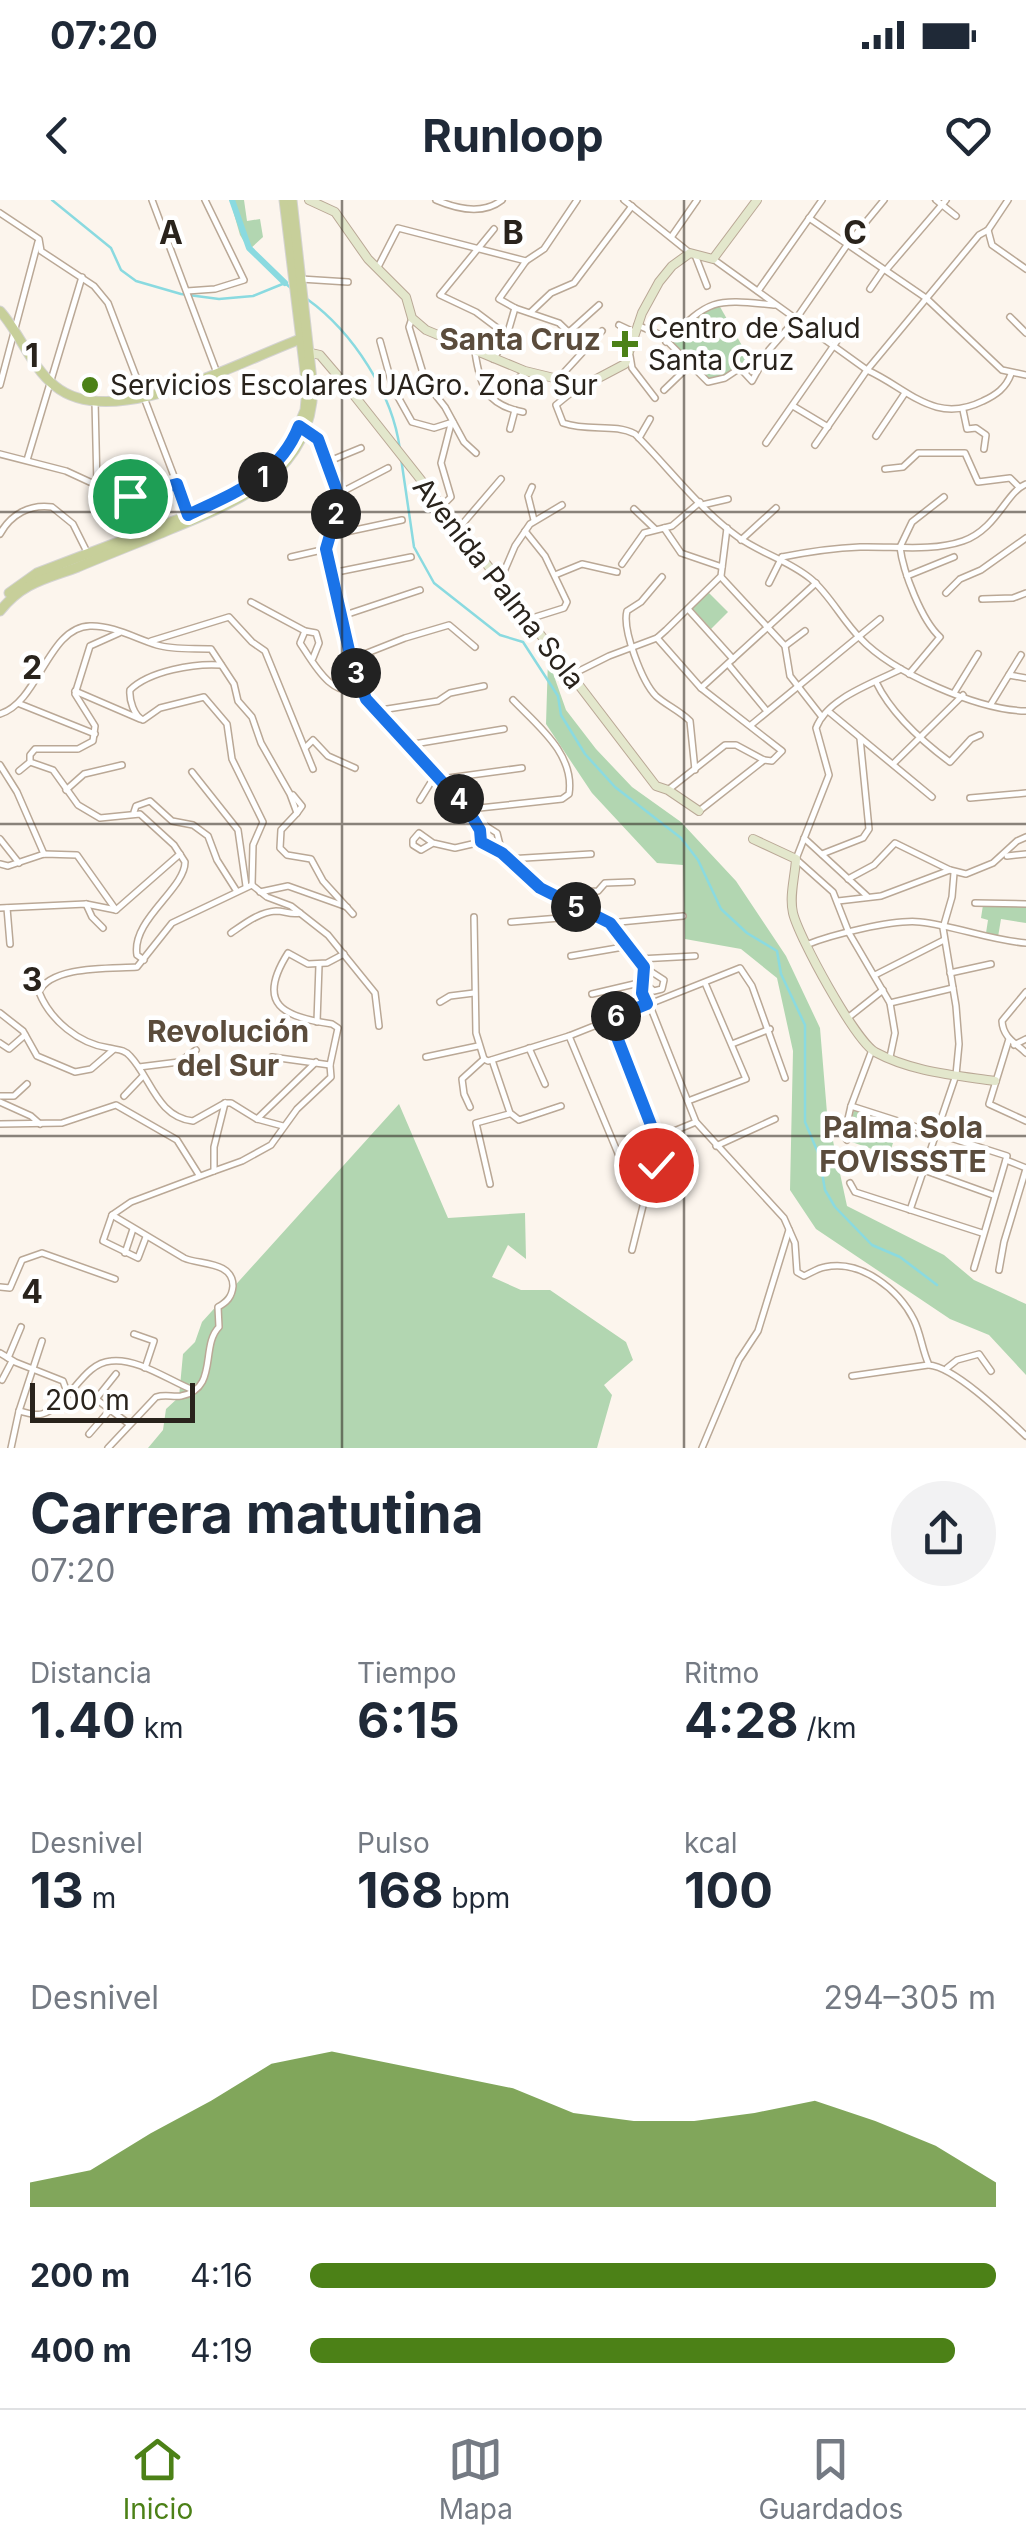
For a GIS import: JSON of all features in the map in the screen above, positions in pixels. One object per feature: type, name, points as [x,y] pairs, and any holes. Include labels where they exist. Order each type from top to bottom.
[{"type":"main road","points":[[0,611],[36,580],[69,570],[265,484],[287,460],[302,428],[307,352],[284,200]]},
{"type":"main road","points":[[292,200],[298,282]]},
{"type":"main road","points":[[0,311],[52,384],[70,395],[95,401],[143,398],[305,338]]},
{"type":"main road","points":[[0,602],[37,573],[190,518]]},
{"type":"street","points":[[152,200],[217,373]]},
{"type":"street","points":[[188,296],[244,280],[206,200]]},
{"type":"street","points":[[309,200],[336,208],[377,269],[406,297],[412,318],[409,327],[420,354],[423,377],[464,442],[476,453]]},
{"type":"street","points":[[436,200],[486,209],[502,200]]},
{"type":"street","points":[[577,200],[544,249],[526,261],[498,299],[558,323],[584,347]]},
{"type":"street","points":[[624,200],[692,254],[707,286]]},
{"type":"street","points":[[672,236],[697,200]]},
{"type":"street","points":[[713,259],[757,200]]},
{"type":"street","points":[[758,290],[822,200]]},
{"type":"street","points":[[619,324],[655,331],[708,382],[725,378],[740,368],[752,381],[769,350],[884,200]]},
{"type":"street","points":[[816,445],[867,370],[979,235],[988,230],[1008,200]]},
{"type":"street","points":[[870,288],[941,202],[956,216]]},
{"type":"street","points":[[531,312],[551,293],[574,283],[632,206]]},
{"type":"street","points":[[0,213],[39,239]]},
{"type":"street","points":[[808,218],[926,298],[1002,370],[1026,376]]},
{"type":"street","points":[[377,269],[398,228],[526,261]]},
{"type":"street","points":[[494,229],[440,295],[476,312],[508,336]]},
{"type":"street","points":[[988,230],[992,245],[1026,268]]},
{"type":"street","points":[[39,239],[40,251],[82,277],[108,303],[190,518]]},
{"type":"street","points":[[0,385],[39,239]]},
{"type":"street","points":[[655,398],[632,368],[630,356],[636,329],[659,282],[672,266],[692,254],[713,259],[867,370],[928,406],[963,410],[1001,390],[1011,374]]},
{"type":"street","points":[[27,460],[82,277]]},
{"type":"street","points":[[298,282],[348,282]]},
{"type":"street","points":[[666,342],[700,310],[716,302],[778,306]]},
{"type":"street","points":[[569,332],[599,306]]},
{"type":"street","points":[[494,359],[508,336],[514,308]]},
{"type":"street","points":[[1010,317],[1026,333]]},
{"type":"street","points":[[412,318],[443,340],[525,371],[558,379],[572,392]]},
{"type":"street","points":[[766,443],[846,328]]},
{"type":"street","points":[[558,379],[602,330]]},
{"type":"street","points":[[380,341],[390,376],[412,422],[434,428],[452,423]]},
{"type":"street","name":"Avenida Palma Sola","points":[[307,352],[320,355],[442,506],[656,786],[699,811]]},
{"type":"street","points":[[475,352],[482,387],[498,403],[523,412]]},
{"type":"street","points":[[630,356],[618,370],[572,392],[556,405],[562,422],[591,430],[624,429],[638,438],[727,528],[741,540],[782,557],[816,583],[858,637],[910,674],[954,693],[1026,711]]},
{"type":"street","points":[[664,390],[689,366]]},
{"type":"street","points":[[523,391],[514,382],[525,371]]},
{"type":"street","points":[[876,436],[905,393]]},
{"type":"street","points":[[95,401],[97,486]]},
{"type":"street","points":[[793,406],[828,428]]},
{"type":"street","points":[[510,429],[514,410]]},
{"type":"street","points":[[963,410],[967,429],[976,428],[986,435],[984,448]]},
{"type":"street","points":[[638,438],[650,419]]},
{"type":"street","points":[[442,506],[451,497],[441,467],[452,423]]},
{"type":"street","points":[[302,428],[318,439],[338,494],[337,513],[326,549],[361,688],[366,699],[468,810],[481,842]]},
{"type":"street","points":[[327,462],[360,448]]},
{"type":"street","points":[[782,557],[855,547],[931,547],[966,540],[992,524],[1022,486],[1010,478],[978,482],[965,453],[918,454],[903,467],[886,469]]},
{"type":"street","points":[[0,454],[66,471],[107,492],[130,496],[177,484]]},
{"type":"street","points":[[338,494],[388,468]]},
{"type":"street","points":[[459,528],[501,480]]},
{"type":"street","points":[[532,487],[528,496],[534,520]]},
{"type":"street","points":[[910,674],[940,637],[931,629],[907,576],[900,547],[912,522],[944,496]]},
{"type":"street","points":[[622,564],[639,538],[678,522],[701,503],[728,499]]},
{"type":"street","points":[[500,581],[525,531],[534,520],[562,504]]},
{"type":"street","points":[[0,534],[2,525],[22,511],[52,507],[73,524],[88,555]]},
{"type":"street","points":[[741,540],[776,508]]},
{"type":"street","points":[[634,509],[654,529]]},
{"type":"street","points":[[327,536],[402,520]]},
{"type":"street","points":[[664,528],[680,553],[722,567]]},
{"type":"street","points":[[571,675],[657,638],[688,609],[721,576],[727,528]]},
{"type":"street","points":[[525,531],[545,556],[567,605],[529,619]]},
{"type":"street","points":[[946,593],[960,579],[982,570],[1026,538]]},
{"type":"street","points":[[291,556],[326,549]]},
{"type":"street","points":[[332,573],[410,557]]},
{"type":"street","points":[[769,583],[782,557]]},
{"type":"street","points":[[907,576],[954,557]]},
{"type":"street","points":[[555,576],[582,564],[617,572]]},
{"type":"street","points":[[721,576],[785,646],[786,668],[822,717]]},
{"type":"street","points":[[662,577],[624,615],[650,690],[690,721],[695,770]]},
{"type":"street","points":[[702,688],[816,583]]},
{"type":"street","points":[[342,616],[420,590]]},
{"type":"street","points":[[982,598],[1013,598],[1026,593]]},
{"type":"street","points":[[251,602],[304,631],[314,631],[318,637],[313,658]]},
{"type":"street","points":[[688,609],[766,710]]},
{"type":"street","points":[[148,641],[228,617],[265,651],[313,769]]},
{"type":"street","points":[[750,726],[880,620]]},
{"type":"street","points":[[351,659],[450,625],[475,648]]},
{"type":"street","points":[[0,714],[20,704],[59,645],[77,628],[88,626],[156,645],[211,650],[290,794],[300,800],[302,806],[281,830],[280,848],[287,855],[311,859],[320,876],[353,914]]},
{"type":"street","points":[[304,631],[300,643],[338,690],[352,692],[361,688]]},
{"type":"street","points":[[785,646],[805,631]]},
{"type":"street","points":[[30,762],[35,749],[84,748],[93,740],[96,726],[76,701],[75,691],[90,646],[119,633]]},
{"type":"street","points":[[657,638],[702,688],[782,750],[772,761],[730,744],[668,790]]},
{"type":"street","points":[[954,693],[978,654]]},
{"type":"street","points":[[991,704],[1022,655]]},
{"type":"street","points":[[143,719],[129,697],[134,685],[195,665],[222,665]]},
{"type":"street","points":[[901,668],[828,711],[816,728],[830,774],[795,865],[793,912],[806,945],[872,1050],[917,1069],[995,1081]]},
{"type":"street","points":[[1009,675],[1026,678]]},
{"type":"street","points":[[876,682],[883,696],[950,762],[970,739],[980,734]]},
{"type":"street","points":[[380,710],[438,701],[450,693],[484,686]]},
{"type":"street","points":[[75,691],[143,719]]},
{"type":"street","points":[[894,763],[963,695]]},
{"type":"street","points":[[143,719],[160,708],[196,696],[210,701],[230,729],[232,759],[263,822],[253,845],[249,885]]},
{"type":"street","points":[[468,810],[562,799],[569,794],[571,778],[562,754],[513,700]]},
{"type":"street","points":[[20,704],[96,734]]},
{"type":"street","points":[[828,711],[932,798]]},
{"type":"street","points":[[407,745],[504,728]]},
{"type":"street","points":[[822,854],[867,834],[860,738]]},
{"type":"street","points":[[305,748],[314,740],[328,756],[354,768]]},
{"type":"street","points":[[699,811],[764,760]]},
{"type":"street","points":[[19,771],[30,762]]},
{"type":"street","points":[[30,762],[52,770],[78,805],[100,818],[140,814],[180,854],[186,866],[182,877],[160,901],[136,946],[144,961]]},
{"type":"street","points":[[0,765],[44,854]]},
{"type":"street","points":[[66,790],[84,774],[122,765]]},
{"type":"street","points":[[420,800],[438,776],[522,768]]},
{"type":"street","points":[[192,772],[234,822],[249,885],[319,926],[376,993],[379,1026]]},
{"type":"street","points":[[970,798],[1026,791]]},
{"type":"street","points":[[134,812],[136,806],[150,801],[172,821],[198,828],[208,836],[217,860],[236,890]]},
{"type":"street","points":[[478,827],[486,826],[496,833],[505,856]]},
{"type":"street","points":[[1004,856],[1017,840],[1026,837]]},
{"type":"street","points":[[804,838],[868,896]]},
{"type":"street","points":[[0,839],[19,863]]},
{"type":"street","points":[[753,839],[826,884],[838,902],[849,933],[890,1004],[896,1034],[890,1058]]},
{"type":"street","points":[[434,843],[455,848],[481,842],[505,856],[527,878],[550,893],[610,923],[644,967],[660,976],[664,984],[654,991],[643,982]]},
{"type":"street","points":[[848,879],[874,865],[895,843],[952,872],[966,874],[1004,856],[1026,854]]},
{"type":"street","points":[[0,864],[19,863],[44,854],[77,855],[116,910]]},
{"type":"street","points":[[116,910],[180,854]]},
{"type":"street","points":[[505,856],[591,854]]},
{"type":"street","points":[[838,902],[881,896],[952,872]]},
{"type":"street","points":[[910,1210],[956,1075],[959,1044],[943,928],[952,897],[952,872]]},
{"type":"street","points":[[550,893],[598,891],[604,883],[632,882]]},
{"type":"street","points":[[249,885],[164,929],[137,967],[104,967],[57,977],[40,986],[41,998],[64,1027],[86,1042],[126,1052],[162,1104],[181,1119],[199,1119],[231,1103],[256,1119],[283,1126]]},
{"type":"street","points":[[260,892],[288,886],[347,908]]},
{"type":"street","points":[[975,903],[1026,904]]},
{"type":"street","points":[[10,944],[3,908],[86,904],[116,910]]},
{"type":"street","points":[[86,904],[102,928]]},
{"type":"street","points":[[511,922],[560,918],[582,910]]},
{"type":"street","points":[[231,933],[257,916],[300,912]]},
{"type":"street","points":[[610,923],[683,916]]},
{"type":"street","points":[[474,917],[478,1046],[488,1059],[510,1114],[525,1120],[561,1106]]},
{"type":"street","points":[[806,945],[831,936],[911,922],[996,940],[1026,942]]},
{"type":"street","points":[[875,975],[944,940]]},
{"type":"street","points":[[571,956],[630,946]]},
{"type":"street","points":[[146,1237],[138,1258],[102,1241],[118,1209],[271,1145],[283,1126],[331,1077],[338,1028],[286,1013],[277,1003],[275,987],[288,953],[308,964],[344,954]]},
{"type":"street","points":[[639,958],[695,956]]},
{"type":"street","points":[[317,1022],[319,964]]},
{"type":"street","points":[[950,973],[990,964]]},
{"type":"street","points":[[644,967],[642,993],[696,1122],[790,1227],[800,1275],[821,1267],[852,1267],[888,1286],[916,1324],[929,1365]]},
{"type":"street","points":[[470,1107],[462,1079],[488,1059],[569,1036],[740,968],[770,1029],[785,1078]]},
{"type":"street","points":[[592,994],[643,982]]},
{"type":"street","points":[[688,1101],[746,1080],[704,983]]},
{"type":"street","points":[[890,1004],[953,988]]},
{"type":"street","points":[[849,1017],[883,990]]},
{"type":"street","points":[[1019,1047],[1002,1021],[1026,992]]},
{"type":"street","points":[[440,1002],[450,996],[474,993]]},
{"type":"street","points":[[0,1013],[26,1035],[32,1051],[42,1060],[80,1073],[91,1069],[113,1050]]},
{"type":"street","points":[[610,1019],[656,1138],[656,1165],[632,1250]]},
{"type":"street","points":[[732,1044],[770,1029]]},
{"type":"street","points":[[0,1043],[9,1049],[26,1035]]},
{"type":"street","points":[[569,1036],[622,1162]]},
{"type":"street","points":[[1026,1039],[995,1081],[989,1104],[1026,1121]]},
{"type":"street","points":[[426,1057],[478,1046]]},
{"type":"street","points":[[529,1048],[545,1084]]},
{"type":"street","points":[[137,1067],[178,1062],[196,1050]]},
{"type":"street","points":[[847,1140],[844,1136],[852,1106],[872,1050]]},
{"type":"street","points":[[272,1057],[330,1065]]},
{"type":"street","points":[[256,1119],[316,1062]]},
{"type":"street","points":[[124,1096],[143,1076]]},
{"type":"street","points":[[0,1099],[14,1096],[27,1084]]},
{"type":"street","points":[[0,1099],[40,1124]]},
{"type":"street","points":[[214,1171],[214,1147],[225,1103]]},
{"type":"street","points":[[0,1124],[62,1123],[116,1105],[177,1140],[199,1175]]},
{"type":"street","points":[[852,1106],[1007,1156],[974,1268]]},
{"type":"street","points":[[490,1184],[476,1123],[510,1114]]},
{"type":"street","points":[[716,1146],[775,1119]]},
{"type":"street","points":[[656,1138],[696,1122]]},
{"type":"street","points":[[656,1165],[693,1152]]},
{"type":"street","points":[[999,1270],[1026,1169],[1006,1160]]},
{"type":"street","points":[[907,1164],[994,1196]]},
{"type":"street","points":[[850,1183],[855,1192],[982,1233]]},
{"type":"street","points":[[108,1448],[156,1397],[178,1396],[193,1390],[207,1375],[210,1338],[219,1327],[218,1307],[231,1295],[231,1278],[223,1270],[184,1258],[112,1215]]},
{"type":"street","points":[[702,1448],[739,1360],[758,1331],[790,1227]]},
{"type":"street","points":[[125,1252],[134,1229]]},
{"type":"street","points":[[0,1286],[10,1288],[22,1260],[42,1253],[116,1279]]},
{"type":"street","points":[[2,1380],[21,1327]]},
{"type":"street","points":[[134,1334],[154,1342],[144,1368]]},
{"type":"street","points":[[11,1448],[18,1411],[42,1341]]},
{"type":"street","points":[[0,1353],[63,1380],[68,1395]]},
{"type":"street","points":[[946,1368],[976,1354],[982,1356],[990,1371]]},
{"type":"street","points":[[18,1411],[42,1414],[105,1361],[144,1368],[193,1390]]},
{"type":"street","points":[[852,1376],[929,1365],[946,1368],[999,1409],[1026,1436]]},
{"type":"street","points":[[116,1374],[96,1399],[129,1424]]},
{"type":"street","points":[[90,1434],[109,1412]]},
{"type":"green space","points":[[230,200],[244,200],[247,221],[260,219],[263,237],[249,250],[240,235]]},
{"type":"green space","points":[[719,305],[749,358],[725,375],[708,379],[670,344],[700,312]]},
{"type":"green space","points":[[708,592],[728,612],[711,629],[692,608]]},
{"type":"green space","points":[[548,659],[566,710],[596,749],[632,787],[681,822],[736,881],[786,956],[820,1028],[827,1113],[847,1206],[944,1255],[974,1280],[1026,1304],[1026,1375],[989,1335],[950,1319],[816,1229],[790,1190],[793,1051],[777,978],[741,949],[685,939],[683,865],[657,863],[592,793],[546,724]]},
{"type":"green space","points":[[983,905],[1026,907],[1026,923],[1001,919],[998,937],[986,933],[988,920],[981,918]]},
{"type":"green space","points":[[399,1104],[448,1218],[525,1213],[526,1259],[508,1245],[492,1277],[521,1290],[550,1290],[626,1342],[633,1360],[604,1385],[612,1395],[597,1448],[148,1448],[163,1430],[166,1409],[179,1397],[183,1354],[195,1342],[202,1322]]},
{"type":"green space","points":[[854,1108],[879,1118],[876,1124],[883,1126],[879,1136],[875,1136],[893,1143],[889,1155],[849,1141]]},
{"type":"waterway","points":[[52,200],[111,248],[121,270],[136,281],[181,294],[219,299],[253,296],[285,283],[292,289]]},
{"type":"waterway","points":[[232,200],[249,248],[285,283]]},
{"type":"waterway","points":[[307,299],[340,329],[368,366],[389,407],[400,450]]},
{"type":"waterway","points":[[401,458],[414,547],[434,583],[500,635],[523,642],[558,696],[561,715],[585,754],[615,787],[681,838],[698,860],[721,909],[747,933],[777,951],[781,974],[805,1025],[805,1122],[819,1155],[825,1190],[835,1207],[872,1245],[900,1257],[937,1285]]},
{"type":"place","name":"Centro de Salud Santa Cruz","points":[[625,344]]},
{"type":"place","name":"Servicios Escolares UAGro. Zona Sur","points":[[90,385]]},
{"type":"district","name":"Santa Cruz","points":[[520,340]]},
{"type":"district","name":"Revolución del Sur","points":[[228,1049]]},
{"type":"district","name":"Palma Sola FOVISSSTE","points":[[903,1145]]},
{"type":"route","points":[[130,496],[177,484],[188,515],[262,477],[284,455],[299,426],[318,439],[339,504],[326,549],[351,659],[366,699],[468,810],[480,830],[481,842],[502,853],[540,888],[610,923],[644,967],[642,993],[647,1004],[610,1019],[656,1138],[656,1165]]}]
